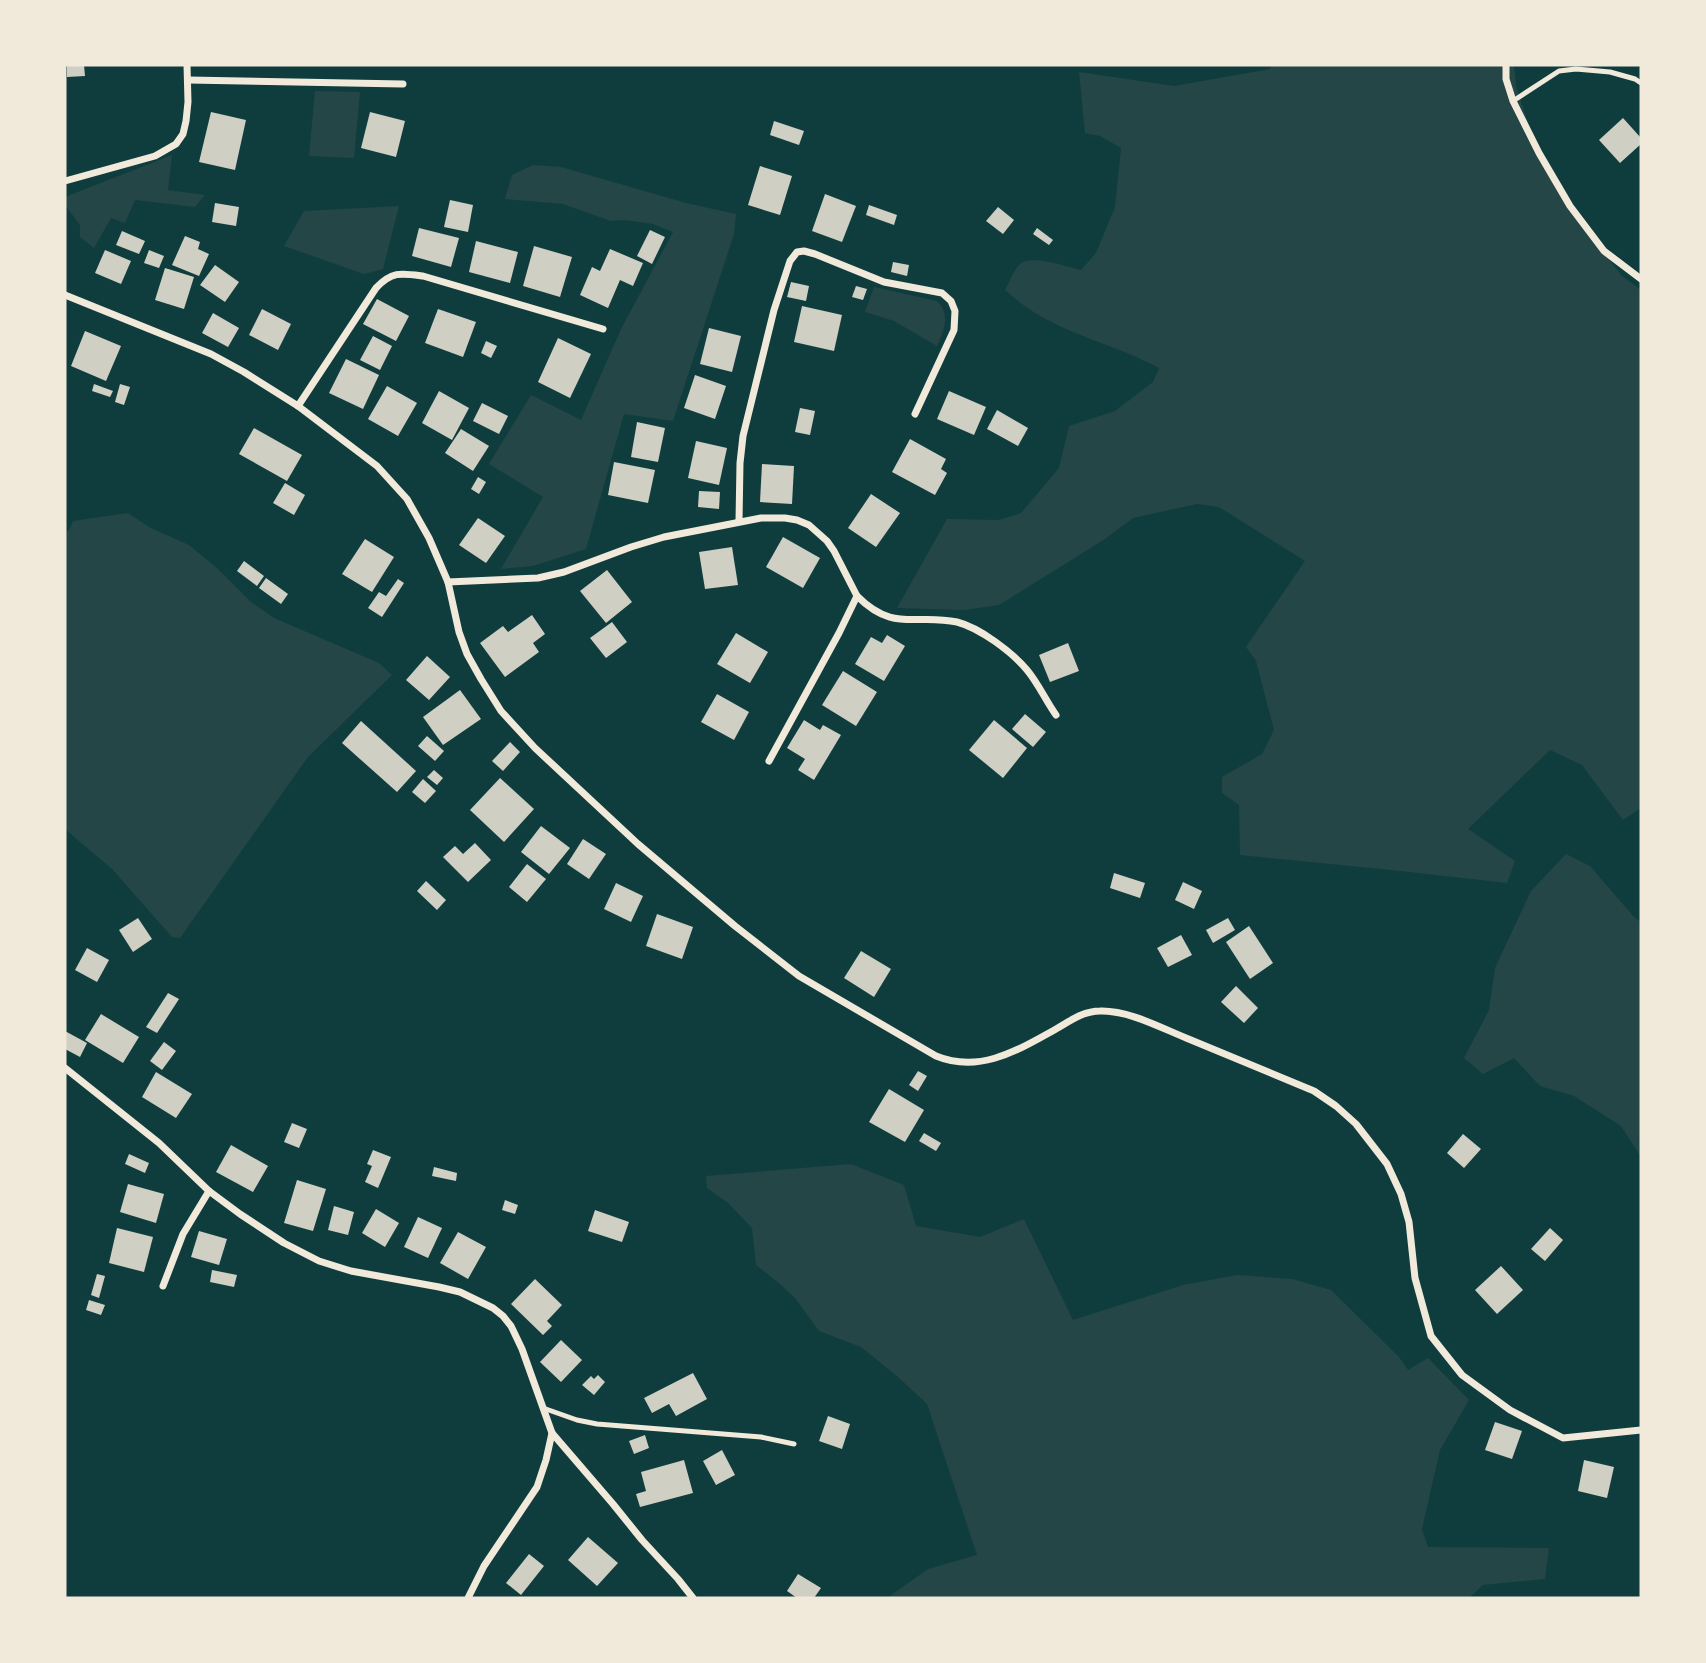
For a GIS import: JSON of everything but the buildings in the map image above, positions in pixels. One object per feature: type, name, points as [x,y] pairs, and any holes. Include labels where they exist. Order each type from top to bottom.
[{"type":"street","points":[[65,181],[155,156],[176,144],[183,134],[186,121],[187,65]]},
{"type":"street","points":[[1506,65],[1506,79],[1513,101],[1570,206],[1604,251],[1641,279]]},
{"type":"street","points":[[188,80],[403,84]]},
{"type":"street","points":[[739,521],[740,463],[745,424],[775,310],[790,261],[797,252],[815,254],[884,282],[942,293],[951,301],[955,311],[954,330],[915,414]]},
{"type":"street","points":[[298,406],[376,288],[386,277],[395,274],[423,276],[603,329]]},
{"type":"street","points":[[65,295],[211,354],[244,372],[298,406],[377,466],[407,499],[429,538],[448,582],[459,632],[467,654],[510,720],[546,760],[638,844],[799,976],[948,1061],[981,1062],[999,1057],[1087,1013],[1113,1011],[1314,1091],[1336,1105],[1356,1124],[1387,1164],[1401,1194],[1409,1222],[1416,1278],[1431,1336],[1462,1375],[1510,1410],[1563,1438],[1641,1430]]},
{"type":"street","points":[[448,582],[538,578],[564,572],[664,537],[761,518],[797,520],[809,525],[827,541],[857,596],[869,608],[878,614],[903,620],[958,622],[985,634],[1028,671],[1056,715]]},
{"type":"street","points":[[769,761],[857,596]]},
{"type":"street","points":[[65,1068],[159,1143],[209,1191],[263,1230],[318,1261],[351,1271],[460,1292],[493,1308],[503,1316],[522,1349],[552,1433],[694,1598]]},
{"type":"street","points":[[163,1286],[183,1234],[209,1191]]},
{"type":"street","points":[[467,1598],[484,1566],[537,1487],[552,1433]]},
{"type":"lane","points":[[1513,101],[1559,71],[1576,69],[1610,72],[1641,83]]},
{"type":"lane","points":[[543,1408],[597,1424],[761,1437],[793,1444]]},
{"type":"shaded area","points":[[1271,65],[1514,65],[1516,86],[1534,141],[1573,214],[1622,276],[1641,290],[1641,808],[1623,820],[1582,765],[1550,750],[1468,829],[1515,861],[1507,883],[1240,855],[1239,805],[1222,793],[1222,777],[1262,754],[1274,730],[1256,661],[1246,647],[1305,561],[1219,507],[1197,504],[1133,518],[1105,539],[999,605],[964,610],[897,608],[947,519],[999,520],[1021,513],[1059,468],[1069,426],[1115,411],[1153,382],[1159,368],[1041,317],[1005,290],[1019,265],[1031,260],[1081,270],[1096,253],[1115,207],[1121,148],[1100,136],[1085,133],[1079,72],[1174,86],[1270,69]]},
{"type":"shaded area","points":[[315,91],[360,92],[354,158],[309,156]]},
{"type":"shaded area","points":[[172,155],[168,190],[205,195],[195,207],[135,200],[125,223],[111,218],[94,248],[80,237],[80,225],[65,205],[65,197]]},
{"type":"shaded area","points":[[533,165],[561,167],[686,203],[736,214],[734,234],[673,421],[624,414],[586,549],[533,566],[501,569],[543,497],[489,464],[531,395],[581,420],[621,329],[673,232],[653,224],[611,221],[563,204],[505,199],[512,175]]},
{"type":"shaded area","points":[[399,206],[383,269],[364,274],[284,246],[304,211]]},
{"type":"shaded area","points":[[874,287],[937,301],[945,317],[944,329],[937,346],[894,321],[865,312]]},
{"type":"shaded area","points":[[128,513],[149,527],[189,545],[251,602],[274,618],[379,663],[392,675],[308,757],[180,938],[172,937],[112,869],[65,829],[65,533],[73,521]]},
{"type":"shaded area","points":[[1566,854],[1590,866],[1641,922],[1641,1157],[1621,1126],[1574,1096],[1540,1086],[1514,1058],[1483,1074],[1464,1058],[1489,1010],[1495,968],[1531,891]]},
{"type":"shaded area","points":[[851,1164],[904,1185],[916,1226],[980,1237],[1024,1219],[1073,1320],[1183,1285],[1237,1275],[1292,1279],[1331,1290],[1399,1357],[1408,1370],[1428,1358],[1469,1400],[1440,1450],[1422,1529],[1428,1547],[1549,1548],[1545,1579],[1483,1585],[1469,1598],[887,1598],[928,1569],[977,1555],[927,1404],[861,1347],[819,1331],[795,1298],[756,1265],[752,1228],[728,1203],[707,1188],[706,1176]]}]
